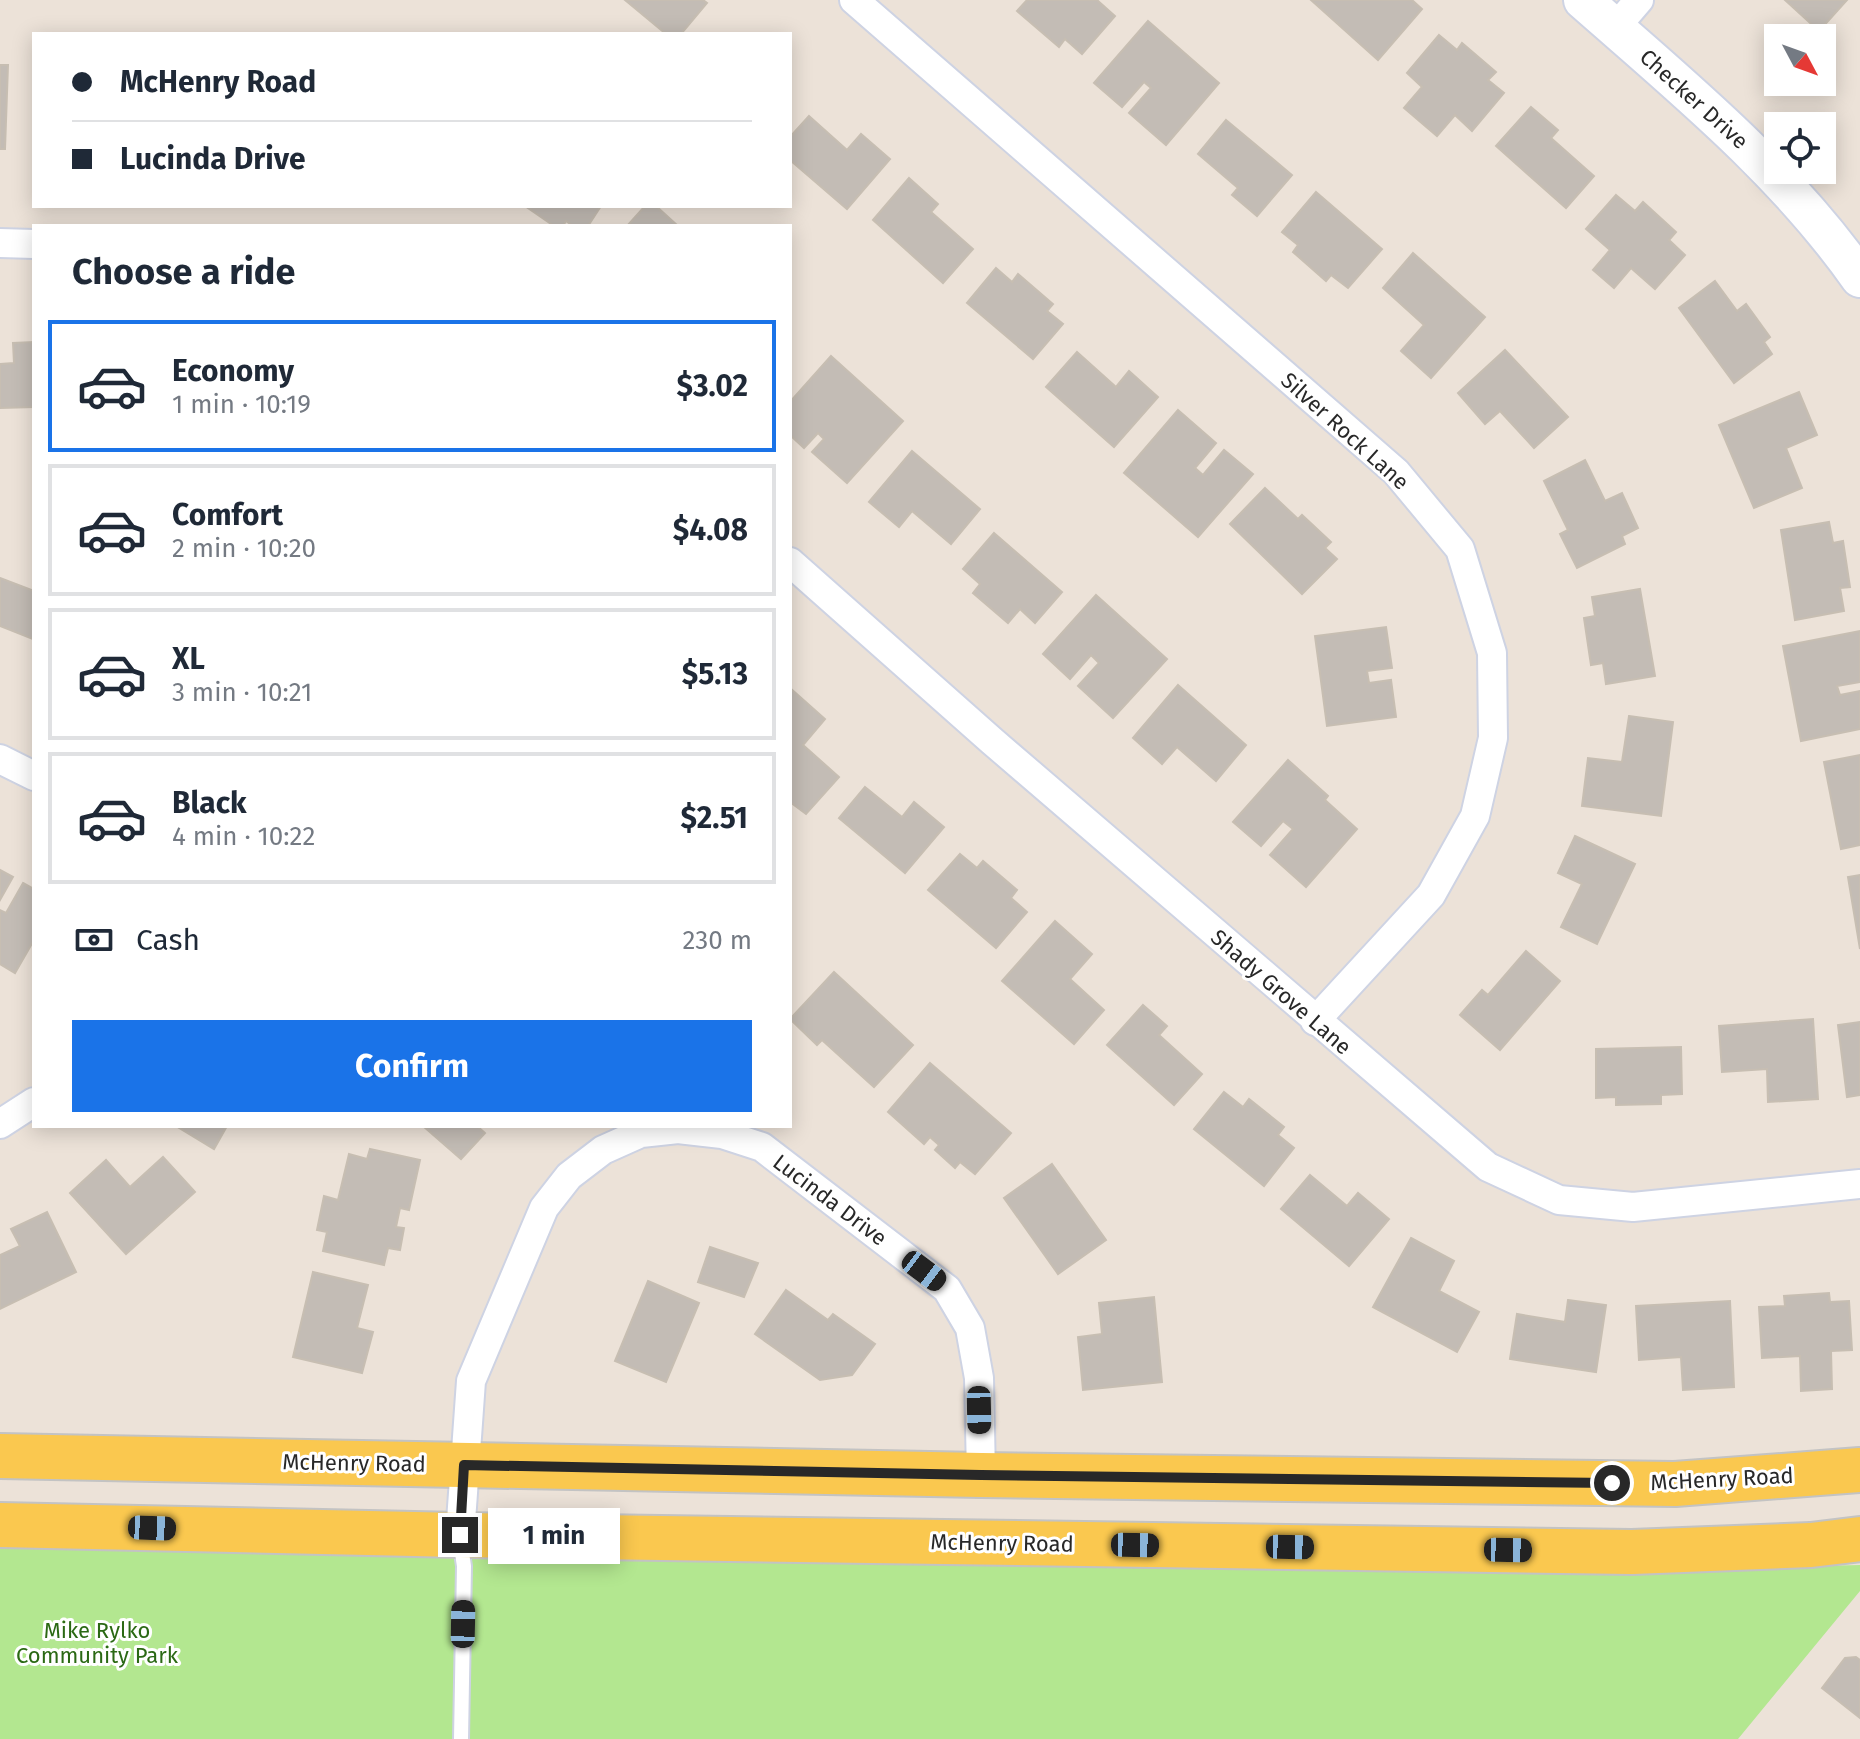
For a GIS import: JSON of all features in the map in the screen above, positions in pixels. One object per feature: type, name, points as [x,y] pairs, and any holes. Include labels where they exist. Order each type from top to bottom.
[{"type":"main road","name":"McHenry Road","points":[[0,1456],[981,1475],[1675,1484],[1860,1470]]},
{"type":"main road","name":"McHenry Road","points":[[0,1525],[1632,1552],[1811,1545],[1860,1539]]},
{"type":"street","name":"Silver Rock Lane","points":[[854,0],[1396,472],[1460,549],[1492,653],[1493,738],[1475,816],[1431,895],[1315,1021]]},
{"type":"street","name":"Checker Drive","points":[[1583,0],[1774,174],[1835,243],[1860,278]]},
{"type":"street","points":[[1615,28],[1639,0]]},
{"type":"street","points":[[0,243],[32,244]]},
{"type":"street","name":"Shady Grove Lane","points":[[792,564],[1315,1021],[1488,1167],[1559,1200],[1633,1207],[1860,1184]]},
{"type":"street","points":[[0,759],[32,775]]},
{"type":"street","points":[[0,1124],[32,1103]]},
{"type":"street","name":"Lucinda Drive","points":[[460,1535],[471,1381],[544,1208],[569,1176],[603,1150],[641,1133],[678,1129],[722,1134],[762,1147],[947,1289],[970,1328],[979,1378],[981,1475]]},
{"type":"lane","points":[[460,1535],[464,1566],[461,1739]]},
{"type":"green space","name":"Mike Rylko Community Park","points":[[0,1544],[1542,1573],[1860,1565],[1860,1591],[1738,1739],[0,1739]]},
{"type":"building","points":[[625,0],[703,0],[707,3],[683,32],[664,32]]},
{"type":"building","points":[[1027,0],[1097,0],[1115,16],[1082,54],[1065,39],[1059,47],[1017,11]]},
{"type":"building","points":[[1311,0],[1412,0],[1422,9],[1378,60]]},
{"type":"building","points":[[1785,0],[1847,0],[1825,24],[1811,24]]},
{"type":"building","points":[[1148,21],[1219,83],[1166,145],[1129,113],[1151,88],[1144,82],[1122,107],[1094,83]]},
{"type":"building","points":[[1439,35],[1457,50],[1462,43],[1496,72],[1488,80],[1504,93],[1472,131],[1455,115],[1437,136],[1404,108],[1422,87],[1407,73]]},
{"type":"building","points":[[0,65],[8,65],[5,149],[0,149]]},
{"type":"building","points":[[1531,107],[1558,130],[1551,138],[1594,176],[1566,208],[1496,146]]},
{"type":"building","points":[[809,116],[847,150],[861,134],[890,159],[847,209],[792,162],[792,135]]},
{"type":"building","points":[[1226,120],[1292,175],[1257,216],[1232,195],[1238,188],[1198,154]]},
{"type":"building","points":[[909,178],[938,204],[931,212],[973,249],[943,283],[873,220]]},
{"type":"building","points":[[1316,192],[1382,249],[1348,288],[1331,275],[1326,281],[1293,252],[1298,245],[1282,232]]},
{"type":"building","points":[[1616,195],[1635,211],[1643,202],[1676,232],[1669,240],[1685,255],[1655,289],[1631,268],[1614,288],[1593,270],[1610,250],[1586,229]]},
{"type":"building","points":[[528,208],[600,208],[589,224],[570,224],[566,221],[564,224],[551,224]]},
{"type":"building","points":[[643,208],[658,208],[676,224],[629,224]]},
{"type":"building","points":[[1413,253],[1485,317],[1431,378],[1401,351],[1424,325],[1383,288]]},
{"type":"building","points":[[996,268],[1012,282],[1018,274],[1053,304],[1047,311],[1063,324],[1033,359],[967,303]]},
{"type":"building","points":[[1715,281],[1737,311],[1746,304],[1770,337],[1764,342],[1772,354],[1734,383],[1679,308]]},
{"type":"building","points":[[32,342],[32,407],[0,408],[0,364],[14,363],[13,343]]},
{"type":"building","points":[[1505,350],[1568,417],[1534,448],[1500,411],[1485,424],[1458,393]]},
{"type":"building","points":[[1077,352],[1116,387],[1129,371],[1158,397],[1114,447],[1046,387]]},
{"type":"building","points":[[831,356],[903,421],[847,483],[812,452],[824,439],[818,433],[804,448],[792,437],[792,400]]},
{"type":"building","points":[[1799,392],[1817,435],[1786,448],[1802,488],[1754,508],[1719,425]]},
{"type":"building","points":[[1178,410],[1216,443],[1195,468],[1203,475],[1224,450],[1253,474],[1198,537],[1124,473]]},
{"type":"building","points":[[912,451],[980,509],[951,544],[912,511],[899,527],[869,502]]},
{"type":"building","points":[[1585,460],[1605,501],[1622,493],[1638,528],[1622,536],[1625,544],[1577,568],[1560,534],[1568,530],[1544,481]]},
{"type":"building","points":[[1265,488],[1298,519],[1302,515],[1331,542],[1325,548],[1337,559],[1302,594],[1230,524]]},
{"type":"building","points":[[1829,522],[1833,543],[1843,541],[1850,587],[1840,588],[1844,611],[1795,620],[1781,530]]},
{"type":"building","points":[[994,533],[1062,592],[1035,623],[1020,609],[1008,623],[973,593],[980,584],[963,569]]},
{"type":"building","points":[[0,578],[32,590],[32,639],[0,626]]},
{"type":"building","points":[[1640,589],[1655,676],[1606,684],[1603,663],[1591,665],[1584,618],[1595,616],[1592,597]]},
{"type":"building","points":[[1096,595],[1167,659],[1113,718],[1078,686],[1099,663],[1091,655],[1070,679],[1043,654]]},
{"type":"building","points":[[1386,627],[1392,668],[1367,671],[1369,683],[1391,680],[1396,717],[1327,726],[1315,636]]},
{"type":"building","points":[[1860,631],[1860,682],[1837,686],[1840,695],[1860,691],[1860,729],[1801,741],[1783,646]]},
{"type":"building","points":[[1178,685],[1246,745],[1216,781],[1177,747],[1162,764],[1133,738]]},
{"type":"building","points":[[792,690],[825,719],[803,745],[839,777],[806,814],[792,804]]},
{"type":"building","points":[[1629,716],[1673,722],[1661,816],[1582,806],[1588,758],[1622,762]]},
{"type":"building","points":[[1860,755],[1860,845],[1841,849],[1824,762]]},
{"type":"building","points":[[1288,760],[1328,796],[1325,800],[1357,829],[1306,887],[1270,855],[1293,829],[1283,821],[1261,846],[1233,822]]},
{"type":"building","points":[[865,787],[902,817],[914,802],[944,827],[905,873],[839,818]]},
{"type":"building","points":[[1575,836],[1635,864],[1597,944],[1561,927],[1582,884],[1558,873]]},
{"type":"building","points":[[960,854],[977,868],[983,861],[1017,890],[1011,898],[1027,912],[996,948],[928,890]]},
{"type":"building","points":[[0,870],[13,877],[0,900]]},
{"type":"building","points":[[1860,875],[1860,949],[1848,877]]},
{"type":"building","points":[[23,883],[32,888],[32,943],[15,973],[0,964],[0,910],[6,913]]},
{"type":"building","points":[[1055,921],[1092,954],[1070,979],[1104,1010],[1074,1044],[1002,981]]},
{"type":"building","points":[[1526,951],[1560,981],[1500,1050],[1460,1015],[1482,990],[1488,995]]},
{"type":"building","points":[[834,972],[913,1045],[874,1087],[822,1040],[817,1045],[792,1021],[792,1017]]},
{"type":"building","points":[[1143,1005],[1167,1026],[1159,1035],[1202,1074],[1174,1105],[1107,1045]]},
{"type":"building","points":[[1813,1019],[1818,1099],[1768,1102],[1767,1069],[1722,1072],[1719,1026]]},
{"type":"building","points":[[1860,1022],[1860,1095],[1847,1097],[1838,1025]]},
{"type":"building","points":[[1681,1047],[1682,1094],[1661,1095],[1661,1104],[1616,1105],[1616,1097],[1596,1098],[1596,1049]]},
{"type":"building","points":[[930,1063],[1011,1133],[975,1174],[960,1162],[955,1168],[935,1150],[939,1145],[930,1137],[924,1144],[888,1112]]},
{"type":"building","points":[[1224,1092],[1243,1107],[1249,1099],[1284,1127],[1278,1135],[1294,1148],[1264,1186],[1194,1129]]},
{"type":"building","points":[[179,1128],[226,1128],[214,1149]]},
{"type":"building","points":[[425,1128],[479,1128],[485,1133],[461,1159]]},
{"type":"building","points":[[370,1149],[420,1160],[409,1210],[400,1208],[396,1227],[404,1228],[400,1250],[388,1248],[384,1265],[323,1251],[327,1232],[317,1230],[324,1196],[338,1200],[349,1154],[367,1159]]},
{"type":"building","points":[[163,1157],[195,1192],[126,1254],[70,1193],[106,1160],[130,1187]]},
{"type":"building","points":[[1052,1164],[1106,1240],[1058,1274],[1004,1198]]},
{"type":"building","points":[[1310,1175],[1347,1206],[1358,1193],[1389,1219],[1349,1266],[1281,1209]]},
{"type":"building","points":[[47,1212],[76,1272],[0,1309],[0,1255],[20,1246],[11,1229]]},
{"type":"building","points":[[1411,1238],[1454,1261],[1439,1291],[1479,1312],[1457,1352],[1373,1307]]},
{"type":"building","points":[[710,1247],[758,1263],[744,1297],[698,1282]]},
{"type":"building","points":[[313,1272],[368,1285],[357,1328],[373,1332],[362,1373],[293,1357]]},
{"type":"building","points":[[648,1281],[699,1303],[666,1382],[615,1361]]},
{"type":"building","points":[[786,1290],[828,1320],[833,1314],[875,1344],[852,1375],[820,1380],[755,1334]]},
{"type":"building","points":[[1829,1293],[1830,1302],[1849,1301],[1852,1350],[1831,1351],[1832,1389],[1801,1391],[1800,1356],[1762,1358],[1759,1307],[1785,1306],[1784,1296]]},
{"type":"building","points":[[1154,1297],[1162,1382],[1083,1390],[1078,1337],[1102,1334],[1099,1303]]},
{"type":"building","points":[[1568,1300],[1606,1305],[1596,1372],[1510,1359],[1517,1314],[1565,1322]]},
{"type":"building","points":[[1730,1301],[1734,1387],[1683,1390],[1681,1357],[1639,1360],[1636,1306]]},
{"type":"building","points":[[1856,1657],[1860,1660],[1860,1718],[1822,1688],[1845,1658]]},
{"type":"route","points":[[460,1535],[464,1465],[1612,1483]]}]
